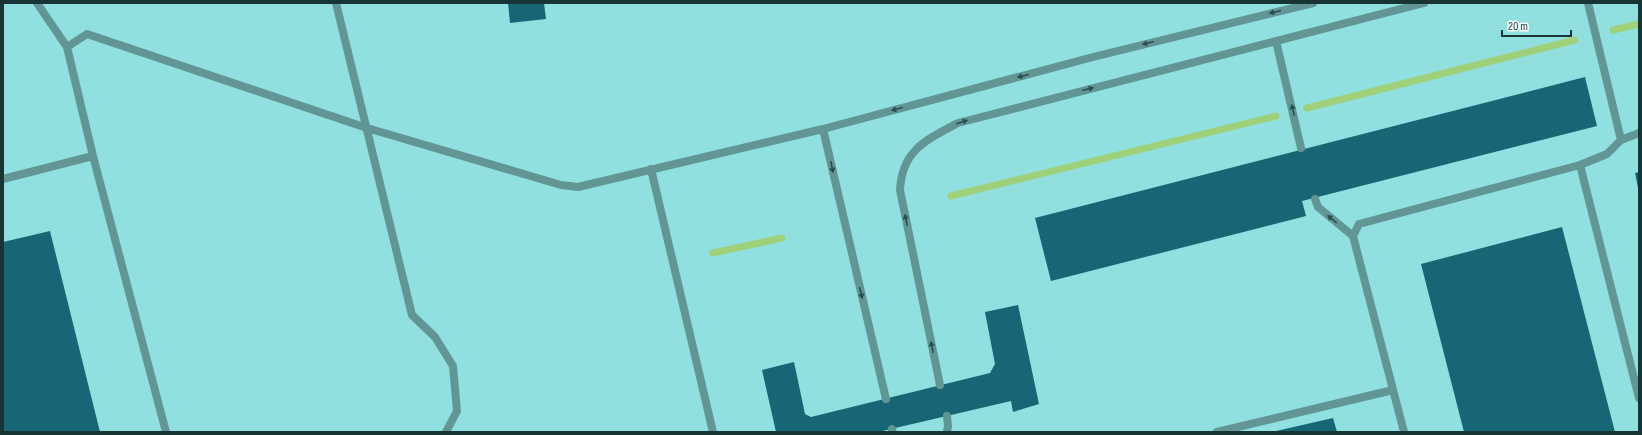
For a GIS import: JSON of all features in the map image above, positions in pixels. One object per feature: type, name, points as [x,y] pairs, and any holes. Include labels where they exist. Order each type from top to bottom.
[{"type":"lane","points":[[37,3],[67,47],[93,156],[166,432]]},
{"type":"lane","points":[[336,3],[412,315],[435,336],[453,366],[457,411],[446,432]]},
{"type":"lane","points":[[67,47],[87,34],[367,128],[560,185],[578,187],[823,129],[1093,57],[1313,3]]},
{"type":"lane","points":[[940,385],[900,190],[900,176],[906,163],[925,141],[958,123],[1424,3]]},
{"type":"lane","points":[[1588,3],[1621,140]]},
{"type":"lane","points":[[1276,41],[1302,148]]},
{"type":"lane","points":[[823,129],[886,398]]},
{"type":"lane","points":[[1353,236],[1359,224],[1580,165],[1607,154],[1621,140],[1639,134]]},
{"type":"lane","points":[[3,179],[93,156]]},
{"type":"lane","points":[[1580,165],[1639,398]]},
{"type":"lane","points":[[651,169],[712,432]]},
{"type":"lane","points":[[1315,199],[1318,207],[1353,236],[1404,432]]},
{"type":"lane","points":[[1217,432],[1393,390]]},
{"type":"lane","points":[[947,416],[947,432]]},
{"type":"shaded area","points":[[3,3],[1639,3],[1639,432],[3,432]]},
{"type":"building","points":[[508,3],[544,3],[546,19],[510,23]]},
{"type":"building","points":[[1585,77],[1597,126],[1302,201],[1306,216],[1051,281],[1035,218]]},
{"type":"building","points":[[1639,172],[1639,188],[1638,188],[1635,173]]},
{"type":"building","points":[[1562,227],[1615,432],[1464,432],[1421,264]]},
{"type":"building","points":[[50,231],[100,432],[3,432],[3,242]]},
{"type":"building","points":[[1018,305],[1039,404],[1013,412],[1011,401],[878,432],[776,432],[762,370],[794,362],[805,414],[811,417],[990,373],[995,364],[985,312]]},
{"type":"building","points":[[1333,418],[1337,432],[1276,432],[1276,431]]},
{"type":"waterway","points":[[1613,30],[1639,24]]},
{"type":"waterway","points":[[1307,108],[1575,40]]},
{"type":"waterway","points":[[951,196],[1276,116]]},
{"type":"waterway","points":[[713,253],[782,238]]}]
